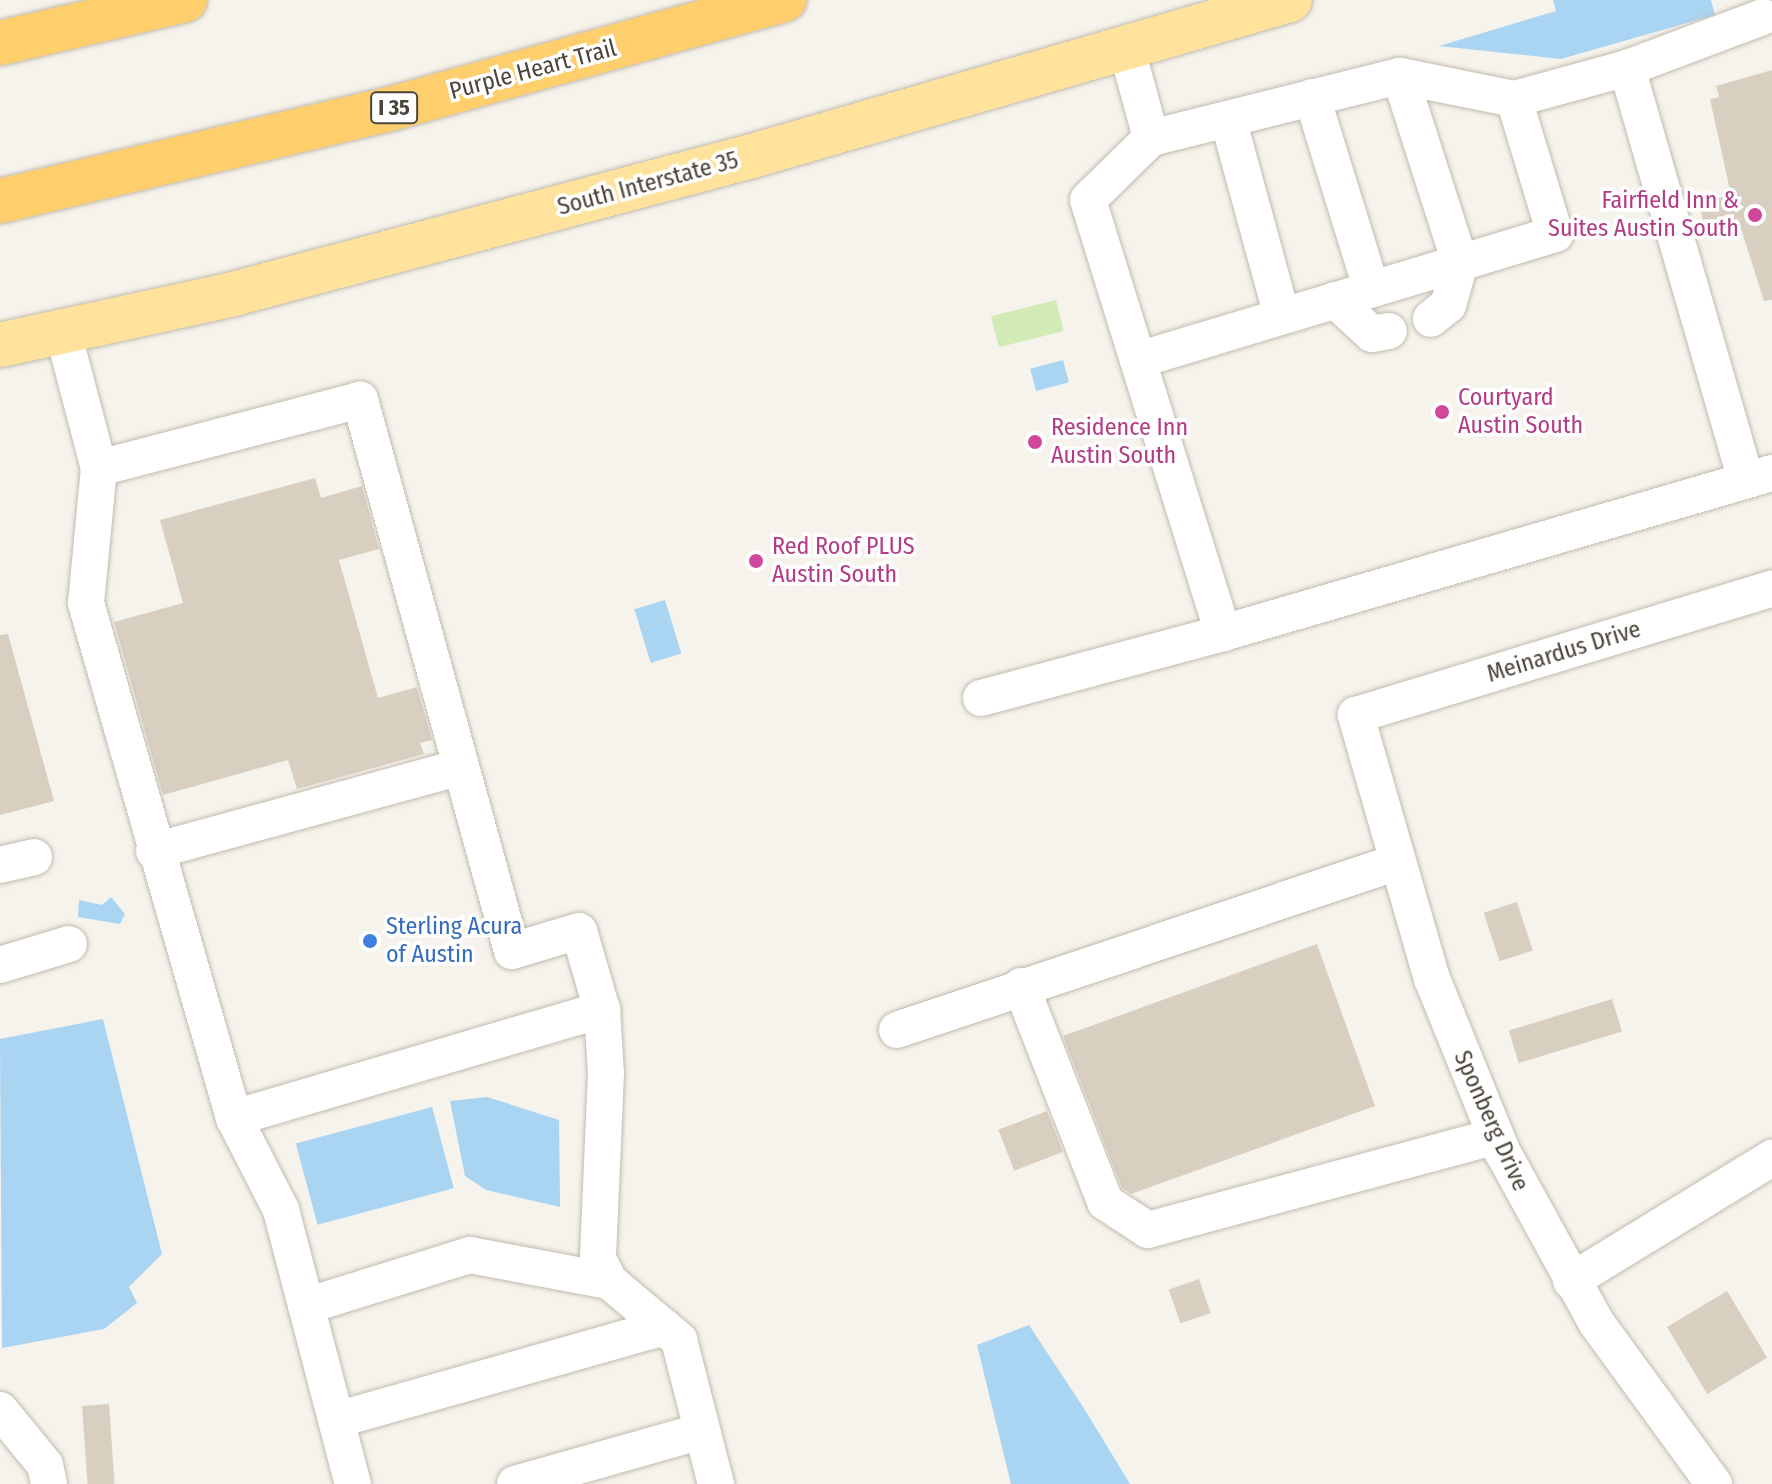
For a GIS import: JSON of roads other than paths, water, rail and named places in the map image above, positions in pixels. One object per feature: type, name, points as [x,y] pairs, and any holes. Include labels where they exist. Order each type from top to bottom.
[{"type":"highway","points":[[0,42],[112,0]]},
{"type":"highway","points":[[0,42],[185,0]]},
{"type":"highway","name":"Purple Heart Trail","points":[[0,201],[397,107],[784,0]]},
{"type":"main road","name":"South Interstate 35","points":[[0,345],[233,294],[1127,50],[1290,0]]},
{"type":"street","points":[[1223,633],[1088,200],[1151,138],[1400,76],[1514,99],[1627,68],[1764,11]]},
{"type":"street","points":[[1127,50],[1151,138]]},
{"type":"street","points":[[981,698],[1223,633],[1759,476],[1627,68]]},
{"type":"street","points":[[1400,76],[1460,263],[1448,305],[1431,319]]},
{"type":"street","points":[[1312,97],[1371,288]]},
{"type":"street","points":[[1138,360],[1555,234],[1514,99]]},
{"type":"street","points":[[1228,119],[1282,316]]},
{"type":"street","points":[[1335,300],[1372,334],[1389,331]]},
{"type":"street","points":[[63,332],[99,468],[86,603],[154,851],[234,1118],[281,1210],[353,1484]]},
{"type":"street","points":[[99,468],[360,400],[457,768],[512,951],[579,931],[602,1010],[606,1073],[598,1259],[609,1281],[679,1340],[716,1484]]},
{"type":"street","name":"Meinardus Drive","points":[[1356,715],[1772,589]]},
{"type":"street","name":"Sponberg Drive","points":[[1356,715],[1432,979],[1496,1136],[1571,1281],[1644,1394],[1714,1484]]},
{"type":"street","points":[[154,851],[457,768]]},
{"type":"street","points":[[897,1030],[1397,862]]},
{"type":"street","points":[[0,965],[69,944]]},
{"type":"street","points":[[1021,986],[1105,1202],[1148,1230],[1496,1136]]},
{"type":"street","points":[[234,1118],[602,1010]]},
{"type":"street","points":[[1571,1281],[1772,1158]]},
{"type":"street","points":[[306,1306],[470,1255],[609,1281]]},
{"type":"street","points":[[336,1420],[664,1327]]},
{"type":"street","points":[[0,1410],[45,1465],[49,1484]]},
{"type":"street","points":[[515,1484],[702,1431]]},
{"type":"water","points":[[1553,0],[1711,0],[1715,15],[1561,59],[1439,46],[1556,11]]},
{"type":"water","points":[[1063,360],[1069,382],[1036,391],[1030,369]]},
{"type":"water","points":[[665,600],[681,654],[651,663],[634,609]]},
{"type":"water","points":[[111,897],[125,914],[120,924],[78,917],[79,900],[102,905]]},
{"type":"water","points":[[103,1019],[162,1254],[129,1287],[137,1303],[104,1329],[2,1348],[0,1039]]},
{"type":"water","points":[[487,1097],[559,1120],[560,1207],[486,1190],[465,1176],[450,1101]]},
{"type":"water","points":[[432,1107],[454,1188],[318,1225],[296,1143]]},
{"type":"water","points":[[1029,1325],[1130,1484],[1011,1484],[977,1345]]},
{"type":"place","name":"Fairfield Inn & Suites Austin South","points":[[1755,215]]},
{"type":"place","name":"Courtyard Austin South","points":[[1442,412]]},
{"type":"place","name":"Residence Inn Austin South","points":[[1035,442]]},
{"type":"place","name":"Red Roof PLUS Austin South","points":[[756,561]]},
{"type":"place","name":"Sterling Acura of Austin","points":[[370,941]]}]
